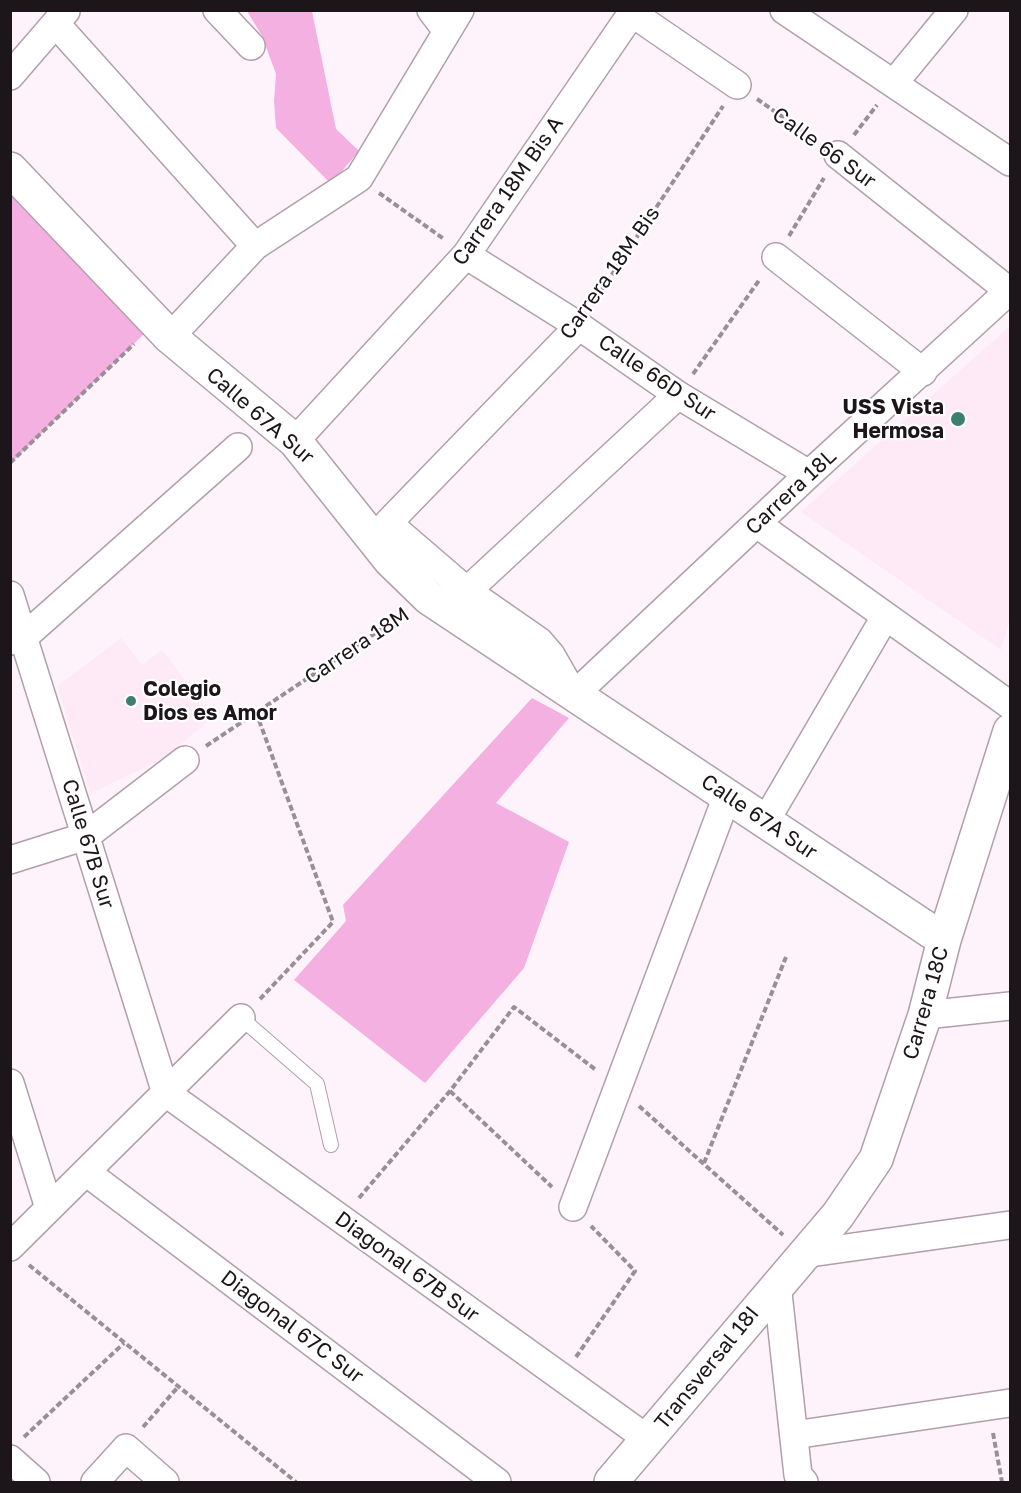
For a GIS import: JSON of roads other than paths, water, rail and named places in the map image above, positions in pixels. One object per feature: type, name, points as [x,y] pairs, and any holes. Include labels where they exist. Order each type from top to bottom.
[{"type":"street","points":[[217,10],[251,46]]},
{"type":"street","points":[[784,10],[1011,162]]},
{"type":"street","points":[[894,83],[954,10]]},
{"type":"street","points":[[633,12],[737,85]]},
{"type":"street","name":"Carrera 18M Bis A","points":[[295,441],[466,255],[633,12]]},
{"type":"street","points":[[10,76],[61,17],[255,246]]},
{"type":"street","points":[[163,330],[255,246],[359,178],[446,17]]},
{"type":"street","name":"Calle 66 Sur","points":[[838,155],[1010,291]]},
{"type":"street","name":"Calle 67A Sur","points":[[10,169],[163,330],[295,441],[390,560],[429,598],[944,940]]},
{"type":"street","name":"Calle 66D Sur","points":[[466,255],[579,326],[678,395],[809,474]]},
{"type":"street","points":[[776,257],[923,372]]},
{"type":"street","name":"Carrera 18L","points":[[574,695],[809,474],[1010,291]]},
{"type":"street","name":"Carrera 18M Bis","points":[[388,523],[579,326]]},
{"type":"street","points":[[467,591],[678,395]]},
{"type":"street","points":[[17,639],[238,447]]},
{"type":"street","name":"Calle 67A Sur","points":[[388,523],[467,591],[539,641],[551,655],[574,695]]},
{"type":"street","points":[[757,524],[1011,705]]},
{"type":"street","name":"Calle 67B Sur","points":[[10,595],[17,639],[86,836],[166,1093]]},
{"type":"street","points":[[765,822],[885,617]]},
{"type":"street","name":"Carrera 18C","points":[[803,1254],[838,1215],[876,1159],[925,1015],[944,940],[1011,731]]},
{"type":"street","points":[[10,860],[86,836],[185,760]]},
{"type":"street","points":[[573,1207],[727,796]]},
{"type":"street","points":[[925,1015],[1011,1006]]},
{"type":"street","points":[[19,1256],[49,1208],[241,1018]]},
{"type":"street","points":[[10,1083],[49,1208]]},
{"type":"street","name":"Diagonal 67B Sur","points":[[166,1093],[649,1440]]},
{"type":"street","name":"Diagonal 67C Sur","points":[[86,1172],[497,1482]]},
{"type":"street","points":[[803,1254],[1011,1225]]},
{"type":"street","name":"Transversal 18I","points":[[611,1482],[649,1440],[803,1254]]},
{"type":"street","points":[[777,1284],[798,1480]]},
{"type":"street","points":[[794,1435],[999,1405]]},
{"type":"street","points":[[95,1482],[126,1448],[165,1482]]},
{"type":"street","points":[[15,1451],[36,1482]]},
{"type":"lane","points":[[241,1018],[317,1084],[331,1145]]},
{"type":"place","name":"USS Vista Hermosa","points":[[958,419]]},
{"type":"place","name":"Colegio Dios es Amor","points":[[131,701]]}]
